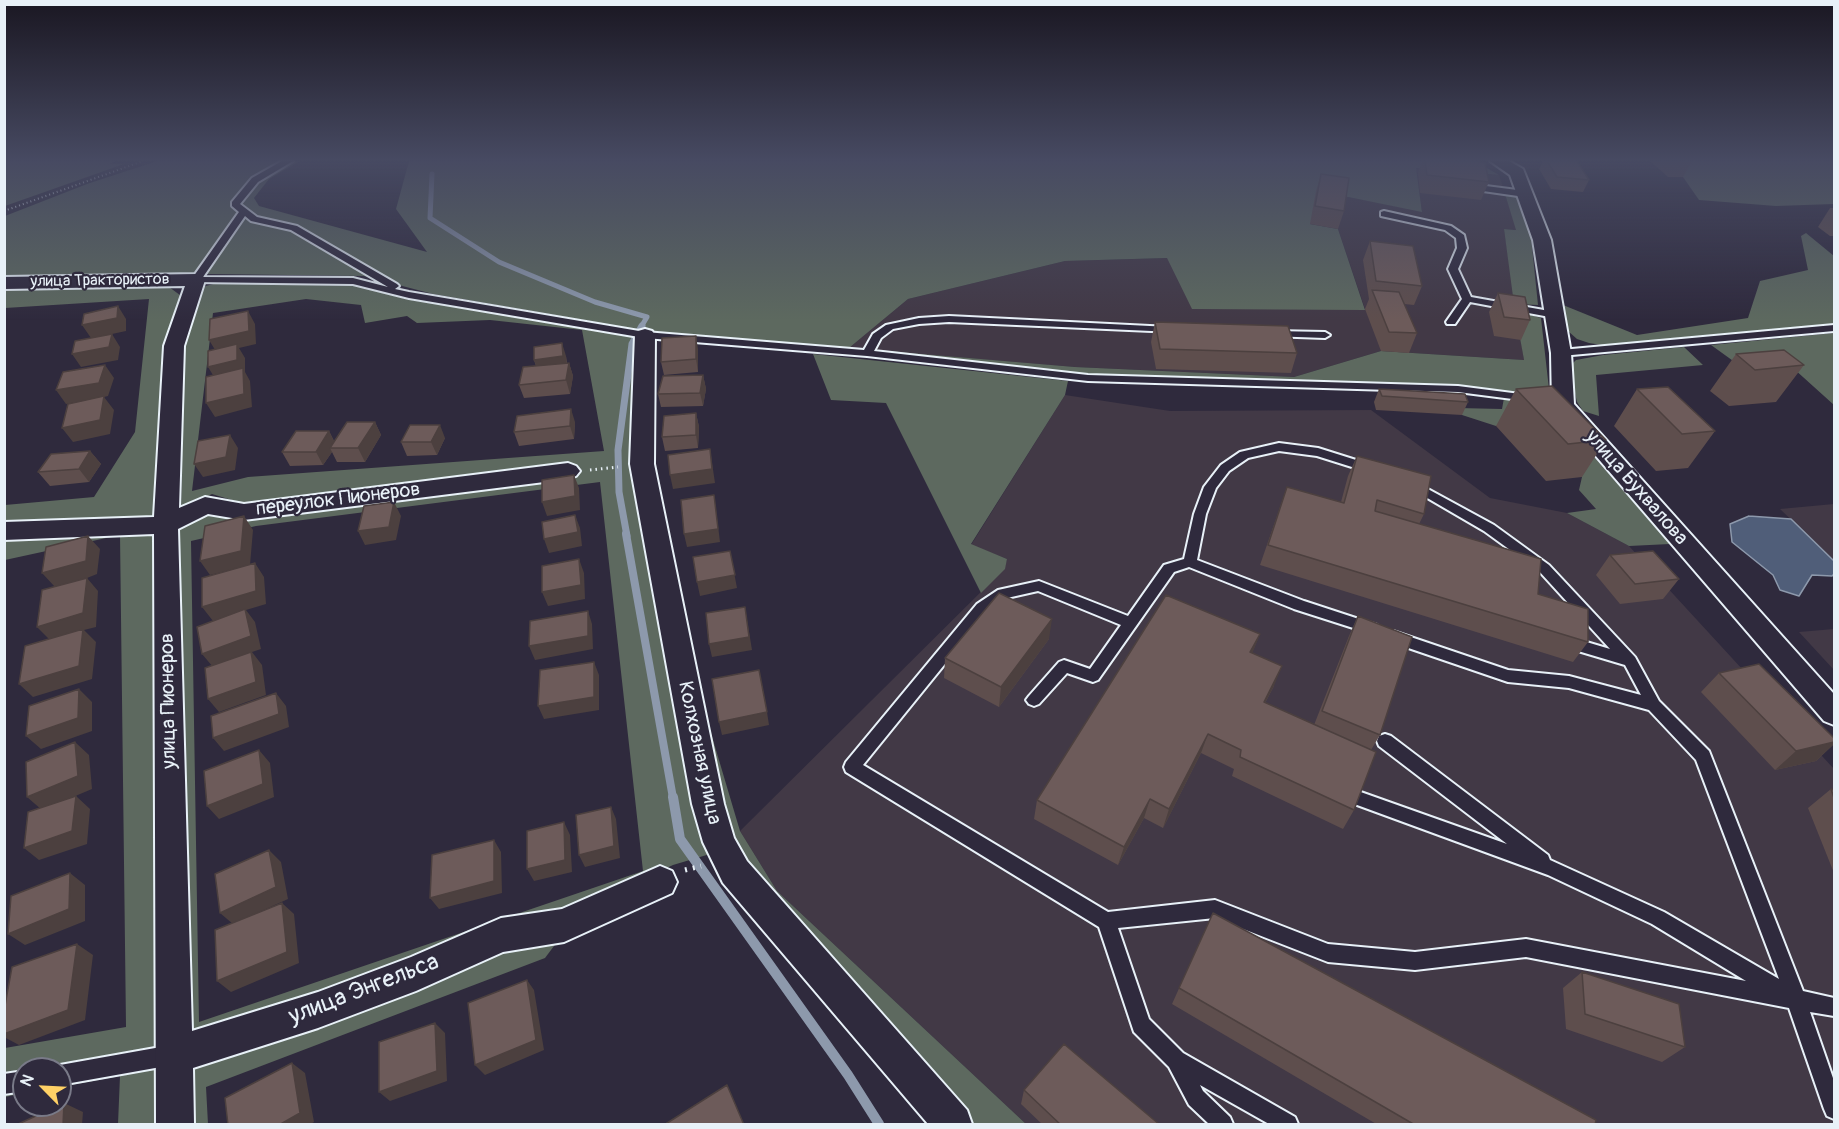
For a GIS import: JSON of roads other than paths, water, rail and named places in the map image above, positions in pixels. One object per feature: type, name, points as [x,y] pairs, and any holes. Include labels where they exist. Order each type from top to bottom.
[{"type":"street","name":"улица Бухвалова","points":[[1532,214],[1542,240],[1561,353],[1558,404],[1834,713]]},
{"type":"street","name":"улица Трактористов","points":[[4,283],[196,280]]},
{"type":"street","name":"улица Пионеров","points":[[175,1125],[166,525],[174,346],[196,280]]},
{"type":"street","name":"Колхозная улица","points":[[645,335],[642,464],[708,804],[718,842],[735,872],[953,1125]]},
{"type":"street","name":"переулок Пионеров","points":[[4,531],[166,525],[205,505],[244,512],[568,471]]},
{"type":"street","name":"улица Энгельса","points":[[174,1055],[318,1010],[416,973],[501,935],[564,925],[673,876]]},
{"type":"lane","points":[[196,280],[242,214]]},
{"type":"lane","points":[[247,214],[254,219],[294,228],[409,295]]},
{"type":"lane","points":[[1384,214],[1448,228],[1461,237],[1462,248],[1453,269],[1467,299]]},
{"type":"lane","points":[[196,280],[224,278],[353,280],[409,295],[645,335],[867,353],[1088,378],[1458,389],[1536,399]]},
{"type":"lane","points":[[1467,299],[1555,315]]},
{"type":"lane","points":[[1451,322],[1467,299]]},
{"type":"lane","points":[[867,353],[877,336],[890,327],[919,321],[949,319],[1186,331]]},
{"type":"lane","points":[[1561,353],[1834,328]]},
{"type":"lane","points":[[1267,333],[1325,335]]},
{"type":"lane","points":[[1190,562],[1200,514],[1210,487],[1225,468],[1244,454],[1279,447],[1318,452],[1380,472]]},
{"type":"lane","points":[[1401,481],[1422,489],[1489,528],[1544,568],[1630,661],[1654,705],[1703,756],[1796,999],[1834,1109]]},
{"type":"lane","points":[[1034,700],[1064,666],[1093,676],[1169,568],[1190,562],[1299,605],[1508,676],[1569,682],[1654,705]]},
{"type":"lane","points":[[1131,623],[1039,586],[1003,594],[982,608],[852,767],[1106,921],[1215,909],[1328,953],[1415,961],[1526,948],[1834,1007]]},
{"type":"lane","points":[[1574,644],[1630,661]]},
{"type":"lane","points":[[1385,741],[1553,869]]},
{"type":"lane","points":[[1355,797],[1553,869],[1659,918],[1796,999]]},
{"type":"lane","points":[[1106,921],[1141,1025],[1176,1060],[1288,1125]]},
{"type":"lane","name":"улица Энгельса","points":[[72,1073],[174,1055]]},
{"type":"lane","points":[[1176,1060],[1196,1098],[1223,1125]]},
{"type":"water","points":[[1749,516],[1791,519],[1834,561],[1834,574],[1832,576],[1812,575],[1799,596],[1780,590],[1773,575],[1732,542],[1730,524]]},
{"type":"waterway","points":[[430,214],[430,218],[499,262],[595,302],[647,317],[641,327]]},
{"type":"waterway","points":[[627,536],[619,492],[618,450],[632,344],[642,326]]},
{"type":"waterway","points":[[626,534],[673,798]]},
{"type":"waterway","points":[[673,797],[680,839],[848,1075],[879,1124]]}]
